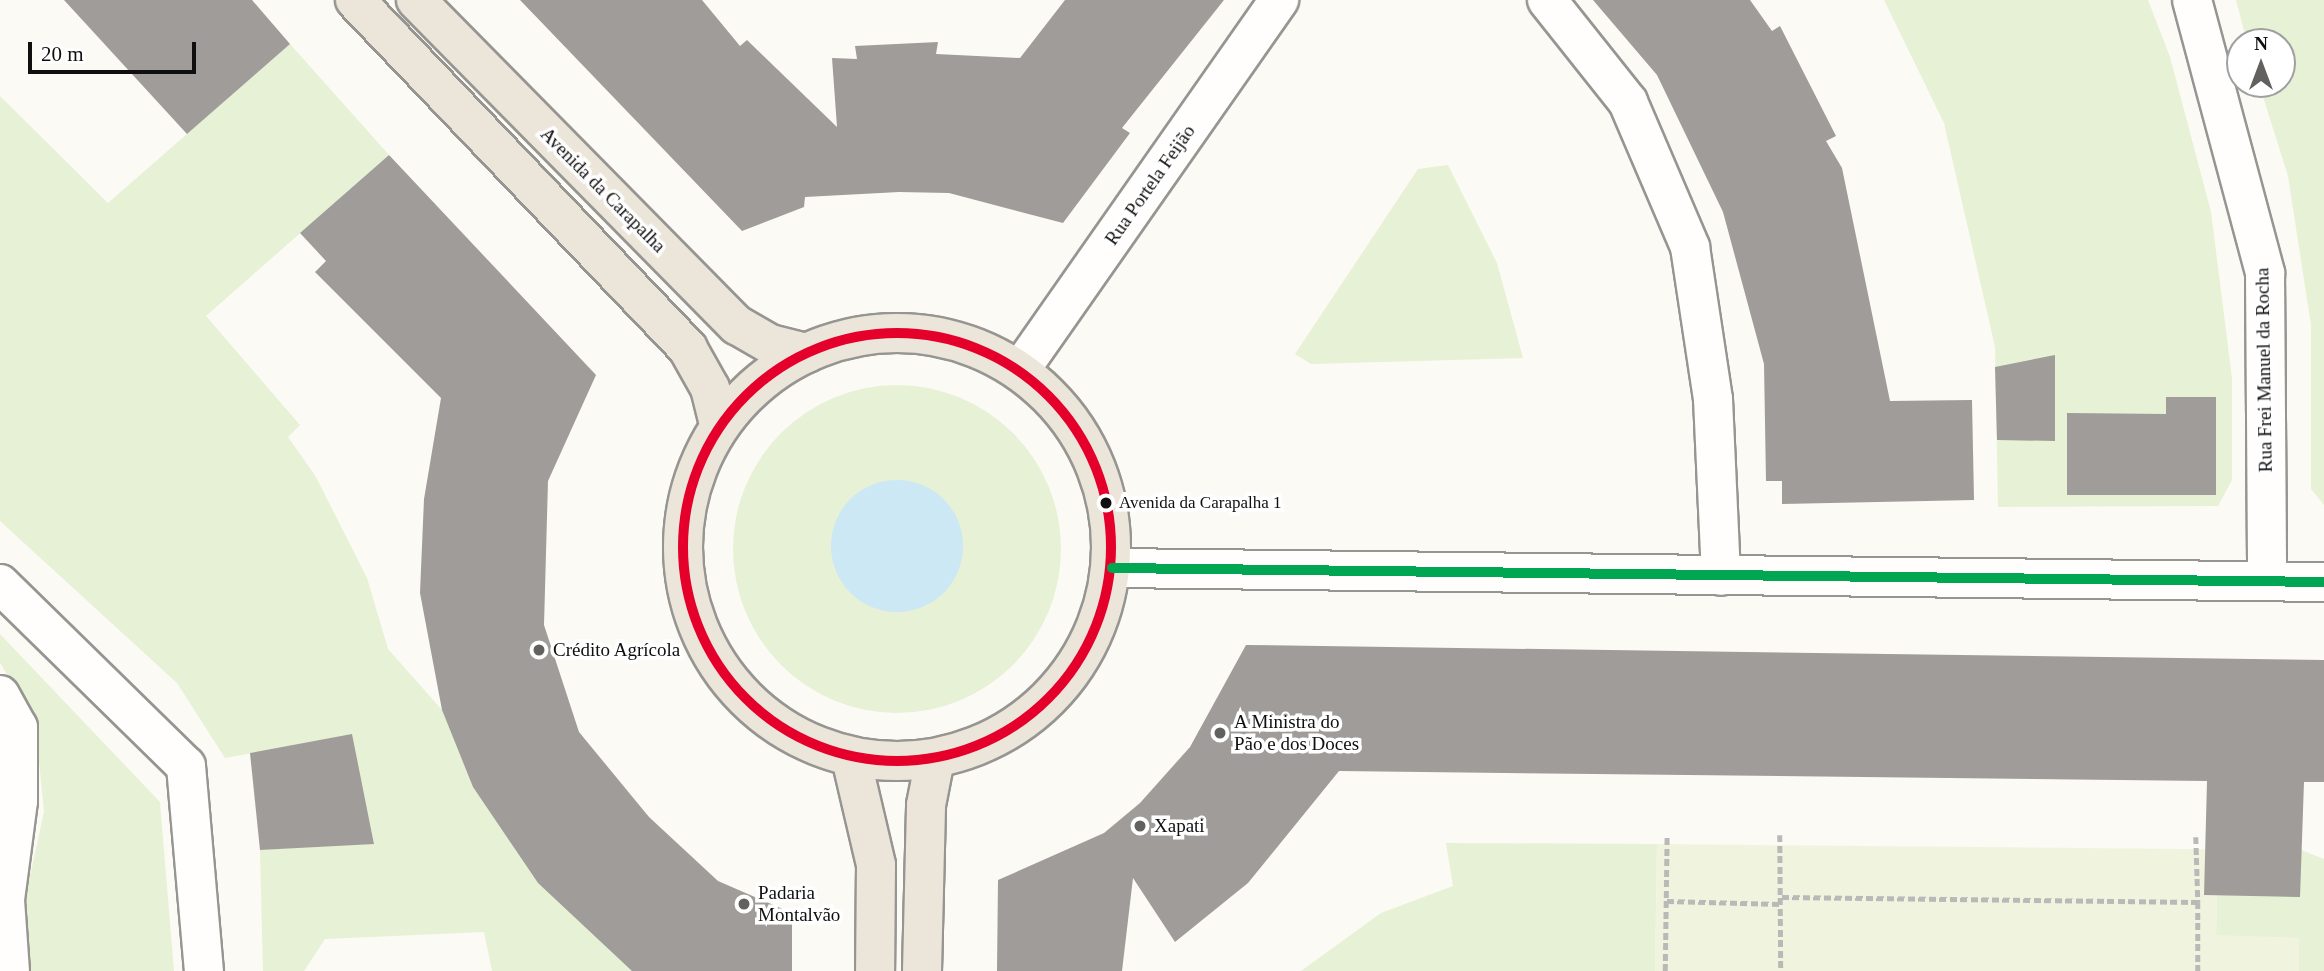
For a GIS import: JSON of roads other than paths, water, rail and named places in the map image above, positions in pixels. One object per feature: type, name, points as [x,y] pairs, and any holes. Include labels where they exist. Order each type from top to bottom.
[{"type":"main road","points":[[355,0],[688,349],[710,388],[719,425]]},
{"type":"main road","name":"Avenida da Carapalha","points":[[416,0],[737,325],[770,344],[807,353]]},
{"type":"main road","points":[[900,332],[963,342],[1020,370],[1061,409],[1092,456],[1110,510],[1112,568],[1094,634],[1056,692],[1002,735],[935,759],[851,758],[786,733],[732,687],[696,627],[681,558],[689,489],[719,425],[747,393],[807,353],[837,341],[900,332]]},
{"type":"main road","points":[[851,758],[876,865],[875,971]]},
{"type":"main road","points":[[922,971],[926,805],[935,759]]},
{"type":"street","name":"Rua Portela Feijão","points":[[1020,370],[1279,0]]},
{"type":"street","points":[[1547,0],[1628,102],[1690,247],[1713,399],[1721,576]]},
{"type":"street","name":"Rua Frei Manuel da Rocha","points":[[2192,0],[2265,273],[2267,581]]},
{"type":"street","points":[[1112,568],[2324,582]]},
{"type":"street","points":[[0,584],[186,766],[204,971]]},
{"type":"street","points":[[0,695],[18,727],[18,801],[5,900],[10,971]]},
{"type":"water","points":[[897,480],[922,485],[944,499],[958,521],[963,546],[958,571],[944,593],[922,607],[897,612],[872,607],[850,593],[836,571],[831,546],[836,521],[850,499],[872,485]]},
{"type":"place","name":"Avenida da Carapalha 1","points":[[1106,503]]},
{"type":"place","name":"Crédito Agrícola","points":[[539,650]]},
{"type":"place","name":"A Ministra do Pão e dos Doces","points":[[1220,733]]},
{"type":"place","name":"Xapati","points":[[1140,826]]},
{"type":"place","name":"Padaria Montalvão","points":[[744,904]]}]
